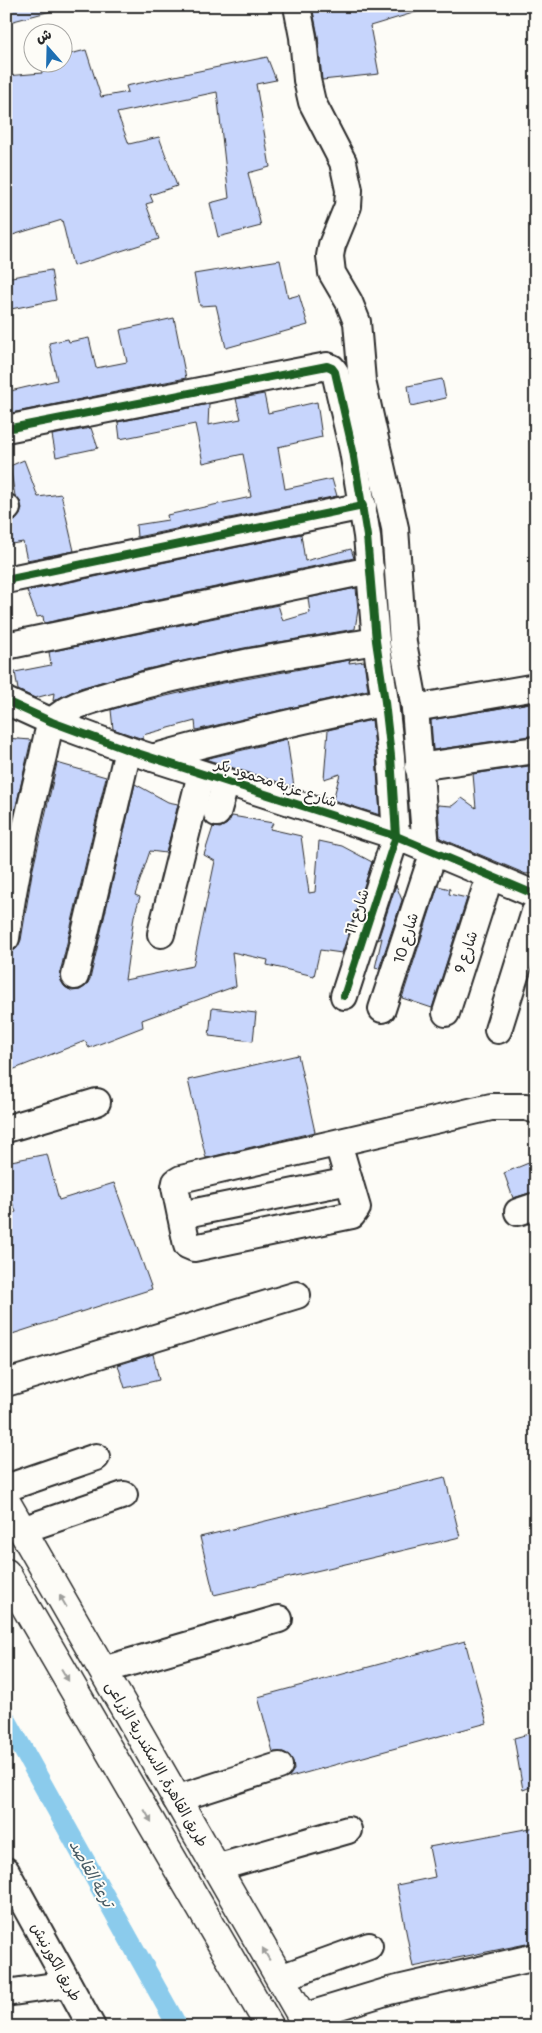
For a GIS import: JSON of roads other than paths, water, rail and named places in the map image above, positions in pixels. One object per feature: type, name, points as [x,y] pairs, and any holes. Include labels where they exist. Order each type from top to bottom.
[{"type":"highway","name":"طريق القاهرة, الاسكندرية الزراعى","points":[[6,1502],[305,2022]]},
{"type":"highway","points":[[6,1572],[270,2027]]},
{"type":"highway","points":[[46,1642],[77,1625]]},
{"type":"highway","points":[[118,1765],[148,1748]]},
{"type":"street","points":[[297,6],[303,37],[307,80],[312,102],[343,162],[349,190],[348,206],[332,245],[330,256],[332,273],[349,302],[357,322],[362,381],[395,528],[403,643],[415,708],[418,767],[428,858]]},
{"type":"street","points":[[6,429],[327,366],[332,368],[335,372],[353,451],[363,506],[376,641],[386,702],[394,844]]},
{"type":"street","points":[[6,580],[363,506]]},
{"type":"street","points":[[6,646],[370,570]]},
{"type":"street","points":[[6,938],[12,894],[25,829],[52,722],[68,710],[88,701],[152,683],[256,661],[376,641]]},
{"type":"street","points":[[415,708],[536,687]]},
{"type":"street","name":"شارع عزبة محمود بكر","points":[[6,701],[52,722],[128,750],[226,782],[428,858],[528,886]]},
{"type":"street","points":[[152,758],[282,724],[386,702]]},
{"type":"street","points":[[75,976],[128,750]]},
{"type":"street","points":[[418,767],[536,750]]},
{"type":"street","points":[[161,934],[201,774]]},
{"type":"street","points":[[217,813],[226,782]]},
{"type":"street","name":"شارع 11","points":[[344,996],[394,844]]},
{"type":"street","name":"شارع عزبة محمود بكر","points":[[428,858],[485,891],[536,913]]},
{"type":"street","name":"شارع 10","points":[[382,1009],[428,858]]},
{"type":"street","name":"شارع 9","points":[[446,1013],[485,891]]},
{"type":"street","points":[[498,1030],[536,913]]},
{"type":"street","points":[[6,1129],[97,1102]]},
{"type":"street","points":[[338,1143],[357,1208],[352,1215],[194,1248],[187,1245],[174,1187],[176,1182],[181,1179],[490,1107],[526,1107],[536,1110]]},
{"type":"street","points":[[181,1215],[349,1181]]},
{"type":"street","points":[[6,1383],[296,1295]]},
{"type":"street","points":[[6,1488],[96,1457]]},
{"type":"street","points":[[22,1530],[124,1496]]},
{"type":"street","points":[[103,1670],[279,1619]]},
{"type":"street","points":[[176,1799],[278,1766]]},
{"type":"street","points":[[216,1868],[348,1830]]},
{"type":"street","name":"طريق الكورنيش","points":[[6,1872],[92,2027]]},
{"type":"street","points":[[280,1978],[369,1946]]},
{"type":"street","points":[[305,2022],[389,1991],[536,1956]]},
{"type":"street","points":[[6,1993],[68,1984]]},
{"type":"waterway","name":"ترعة القاصد","points":[[6,1719],[178,2027]]}]
